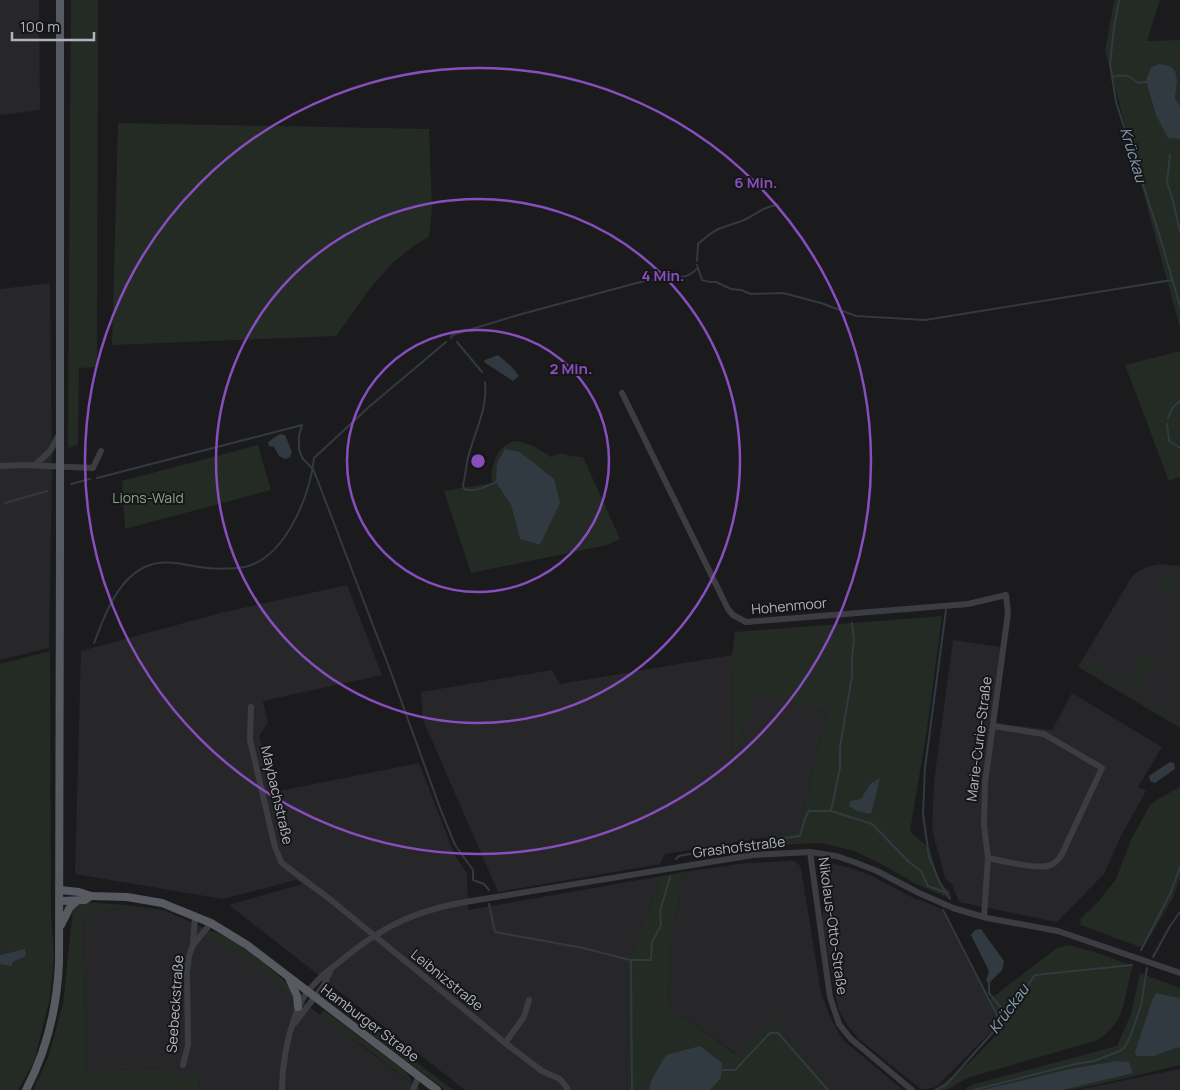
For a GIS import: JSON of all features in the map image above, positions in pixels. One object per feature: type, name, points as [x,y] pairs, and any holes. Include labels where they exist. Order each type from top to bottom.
[{"type":"main road","points":[[26,1090],[42,1056],[52,1023],[58,986],[60,926],[60,0]]},
{"type":"main road","name":"Hamburger Straße","points":[[60,890],[79,892],[92,896],[127,897],[162,903],[211,923],[247,944],[437,1090]]},
{"type":"main road","name":"Hamburger Straße","points":[[60,900],[85,900],[92,896]]},
{"type":"main road","points":[[60,926],[70,907],[77,901]]},
{"type":"main road","name":"Hamburger Straße","points":[[288,976],[297,996],[298,1007]]},
{"type":"street","name":"Hohenmoor","points":[[622,393],[728,609],[741,620],[746,622],[968,604],[1006,595]]},
{"type":"street","points":[[34,465],[50,451],[60,433]]},
{"type":"street","points":[[0,466],[34,465],[92,468],[101,451]]},
{"type":"street","name":"Marie-Curie-Straße","points":[[984,917],[988,858],[983,803],[1008,613],[1006,595]]},
{"type":"street","name":"Maybachstraße","points":[[251,707],[250,740],[275,847],[281,862],[373,935]]},
{"type":"street","points":[[988,858],[1040,866],[1048,866],[1055,863],[1062,854],[1102,768],[1044,734],[993,726]]},
{"type":"street","name":"Grashofstraße","points":[[282,1090],[282,1073],[286,1048],[298,1007],[317,980],[373,935],[420,912],[459,903],[753,855],[810,852],[836,856],[876,871],[953,908],[984,917],[1058,930],[1180,973]]},
{"type":"street","name":"Nikolaus-Otto-Straße","points":[[810,852],[830,997],[839,1024],[850,1038],[912,1090]]},
{"type":"street","name":"Seebeckstraße","points":[[183,1065],[188,1046],[187,972],[193,944],[195,916]]},
{"type":"street","name":"Seebeckstraße","points":[[193,944],[211,923]]},
{"type":"street","name":"Leibnizstraße","points":[[373,935],[505,1043],[542,1071],[560,1079],[567,1090]]},
{"type":"street","name":"Grashofstraße","points":[[293,1025],[316,998],[331,968]]},
{"type":"street","points":[[505,1043],[524,1017],[529,1000]]},
{"type":"street","points":[[414,1090],[419,1076]]},
{"type":"street","points":[[423,1090],[430,1084]]},
{"type":"shaded area","points":[[0,0],[39,0],[40,110],[0,115]]},
{"type":"shaded area","points":[[1159,64],[1170,66],[1175,71],[1177,80],[1175,98],[1180,107],[1180,139],[1168,138],[1156,115],[1146,80],[1151,68]]},
{"type":"shaded area","points":[[50,283],[52,469],[49,648],[0,660],[0,289]]},
{"type":"shaded area","points":[[498,355],[519,376],[513,381],[484,362]]},
{"type":"shaded area","points":[[280,434],[285,435],[292,452],[290,457],[285,459],[279,456],[274,447],[269,446],[268,442]]},
{"type":"shaded area","points":[[505,449],[520,452],[554,479],[560,503],[540,545],[520,539],[511,505],[496,482],[497,463]]},
{"type":"shaded area","points":[[1160,564],[1180,566],[1180,728],[1078,667],[1133,575],[1146,567]]},
{"type":"shaded area","points":[[347,585],[382,675],[263,701],[268,723],[259,736],[274,792],[419,763],[455,856],[467,873],[468,910],[662,876],[631,955],[627,955],[628,1090],[465,1090],[229,905],[302,884],[296,880],[223,899],[75,874],[81,651],[220,613]]},
{"type":"shaded area","points":[[953,640],[1006,648],[996,723],[1052,730],[1072,693],[1162,747],[1138,787],[1146,791],[1120,838],[1104,874],[1057,922],[959,902],[952,884],[945,878],[932,829],[934,781]]},
{"type":"shaded area","points":[[732,655],[733,763],[745,718],[749,719],[757,694],[827,711],[798,832],[665,854],[660,864],[498,892],[423,720],[421,692],[552,670],[560,684]]},
{"type":"shaded area","points":[[1170,762],[1174,763],[1175,769],[1155,783],[1150,781],[1149,776]]},
{"type":"shaded area","points":[[880,778],[871,814],[857,811],[849,806],[850,801],[861,799],[870,784]]},
{"type":"shaded area","points":[[797,862],[801,868],[821,993],[831,1019],[843,1040],[903,1090],[832,1090],[770,1018],[736,1054],[668,1006],[670,950],[684,872],[747,863]]},
{"type":"shaded area","points":[[827,862],[870,875],[917,900],[941,909],[1000,1023],[936,1087],[922,1090],[859,1039],[848,1026],[838,1008],[822,920],[824,906],[820,871]]},
{"type":"shaded area","points":[[127,905],[164,910],[204,928],[421,1090],[200,1090],[199,1081],[195,1081],[195,1071],[185,1077],[178,1077],[169,1068],[86,1071],[83,918]]},
{"type":"shaded area","points":[[981,929],[1004,961],[1002,970],[989,983],[986,981],[989,971],[971,935],[975,930]]},
{"type":"shaded area","points":[[25,949],[26,956],[13,962],[11,966],[0,964],[0,955]]},
{"type":"shaded area","points":[[1156,993],[1180,998],[1180,1047],[1154,1056],[1136,1056],[1135,1052]]},
{"type":"shaded area","points":[[700,1046],[722,1063],[721,1078],[710,1090],[649,1090],[651,1081],[666,1055]]},
{"type":"shaded area","points":[[1117,1061],[1129,1062],[1133,1073],[1062,1090],[982,1090],[1070,1069]]},
{"type":"shaded area","points":[[1180,1069],[1180,1090],[1076,1090],[1102,1085]]},
{"type":"green space","points":[[71,0],[98,0],[97,367],[79,368],[78,445],[68,448]]},
{"type":"green space","points":[[1114,0],[1160,0],[1147,41],[1180,40],[1180,328],[1105,51]]},
{"type":"green space","points":[[118,123],[429,129],[432,208],[429,237],[412,247],[387,269],[366,294],[336,336],[112,345]]},
{"type":"green space","points":[[1180,351],[1180,477],[1169,481],[1125,365]]},
{"type":"green space","points":[[518,441],[533,446],[551,457],[561,453],[569,456],[583,457],[620,539],[607,545],[471,573],[444,491],[492,483],[494,462],[500,450],[511,442]],"holes":[[[520,452],[554,480],[548,527],[540,545],[520,539],[511,505]]]},
{"type":"green space","name":"Lions-Wald","points":[[258,445],[271,490],[125,529],[122,481]]},
{"type":"green space","points":[[1165,575],[1175,580],[1178,585],[1178,592],[1173,596],[1160,588],[1159,584]]},
{"type":"green space","points":[[942,616],[927,729],[910,831],[930,849],[940,885],[950,891],[951,899],[916,884],[854,851],[822,843],[771,845],[767,837],[798,832],[827,711],[757,694],[749,720],[745,719],[733,766],[732,655],[735,632]]},
{"type":"green space","points":[[50,651],[51,913],[54,956],[50,997],[34,1062],[18,1090],[0,1090],[0,664]]},
{"type":"green space","points":[[1144,653],[1157,662],[1140,689],[1127,681]]},
{"type":"green space","points":[[1087,659],[1109,673],[1107,676],[1169,716],[1167,719],[1083,665]]},
{"type":"green space","points":[[1180,787],[1180,878],[1173,898],[1143,948],[1080,925],[1081,918],[1099,901],[1116,879],[1131,840],[1150,805]]},
{"type":"green space","points":[[684,872],[670,950],[668,1006],[735,1054],[770,1018],[832,1090],[709,1090],[651,1081],[649,1090],[628,1090],[627,955],[631,955],[662,876]]},
{"type":"green space","points":[[85,902],[127,905],[83,918],[86,1071],[170,1068],[178,1077],[185,1077],[195,1070],[195,1081],[199,1081],[200,1090],[33,1090],[48,1058],[63,1004],[73,908]]},
{"type":"green space","points":[[209,931],[227,938],[264,963],[290,987],[296,997],[285,991],[241,956],[204,934]]},
{"type":"green space","points":[[1069,945],[1133,966],[1120,1016],[1108,1032],[1098,1040],[967,1078],[947,1090],[939,1090],[937,1088],[969,1063],[1003,1028],[989,1000],[1057,948]]},
{"type":"green space","points":[[1140,973],[1180,988],[1180,998],[1156,993],[1152,1000],[1136,1052],[1137,1056],[1154,1056],[1180,1047],[1180,1065],[1069,1090],[964,1090],[971,1085],[1117,1046],[1131,1014]]},
{"type":"green space","points":[[335,995],[390,1042],[453,1090],[445,1090],[330,1002]]},
{"type":"green space","points":[[324,1010],[406,1072],[412,1083],[362,1045],[319,1016]]},
{"type":"waterway","name":"Krückau","points":[[1119,0],[1110,64],[1116,102],[1160,237],[1180,306]]},
{"type":"waterway","points":[[1112,77],[1126,76],[1138,83],[1146,82]]},
{"type":"waterway","points":[[1170,155],[1167,182],[1180,232]]},
{"type":"waterway","points":[[697,261],[698,244],[712,233],[765,208],[778,205]]},
{"type":"waterway","points":[[697,265],[702,280],[716,282],[731,289],[751,294],[783,293],[821,303],[856,316],[925,320],[1172,280]]},
{"type":"waterway","points":[[652,280],[686,276],[697,269]]},
{"type":"waterway","points":[[451,338],[452,335],[518,315],[644,281]]},
{"type":"waterway","points":[[94,643],[113,599],[128,580],[147,566],[169,563],[211,568],[240,568],[260,561],[273,551],[284,538],[301,506],[312,473],[314,458],[370,406],[446,342]]},
{"type":"waterway","points":[[457,342],[482,372]]},
{"type":"waterway","points":[[485,382],[482,413],[467,462],[463,485],[464,489],[472,490],[496,482]]},
{"type":"waterway","points":[[1168,418],[1173,407],[1180,401]]},
{"type":"waterway","points":[[1167,424],[1169,441],[1180,448]]},
{"type":"waterway","points":[[97,478],[302,425],[299,436],[299,450],[303,459],[313,469],[319,484],[389,667],[440,808],[455,845],[473,870],[473,880],[484,884],[489,890]]},
{"type":"waterway","points":[[71,484],[90,479]]},
{"type":"waterway","points":[[5,503],[47,491]]},
{"type":"waterway","points":[[946,610],[925,768],[923,814],[929,857],[940,883],[950,899]]},
{"type":"waterway","points":[[831,811],[840,768],[840,747],[852,676],[854,640],[852,623]]},
{"type":"waterway","points":[[771,840],[800,836],[809,811],[831,811],[872,824],[909,862],[921,871],[928,886],[947,893]]},
{"type":"waterway","points":[[676,859],[679,856],[750,843]]},
{"type":"waterway","name":"Krückau","points":[[1141,950],[1170,894],[1180,867]]},
{"type":"waterway","points":[[632,1090],[631,960],[651,960],[652,942],[661,925],[660,911],[670,877]]},
{"type":"waterway","points":[[489,904],[495,932],[583,948],[630,960]]},
{"type":"waterway","points":[[943,910],[1001,1023]]},
{"type":"waterway","points":[[1153,957],[1180,912]]},
{"type":"waterway","name":"Krückau","points":[[935,1090],[946,1085],[1001,1023],[1035,975],[1132,965]]},
{"type":"waterway","points":[[974,1090],[1075,1064],[1094,1061],[1120,1051],[1124,1048],[1130,1037],[1141,1006],[1147,968]]},
{"type":"waterway","points":[[989,983],[989,993],[1007,1015]]},
{"type":"waterway","points":[[722,1070],[735,1070],[770,1033],[778,1033],[828,1090]]}]
